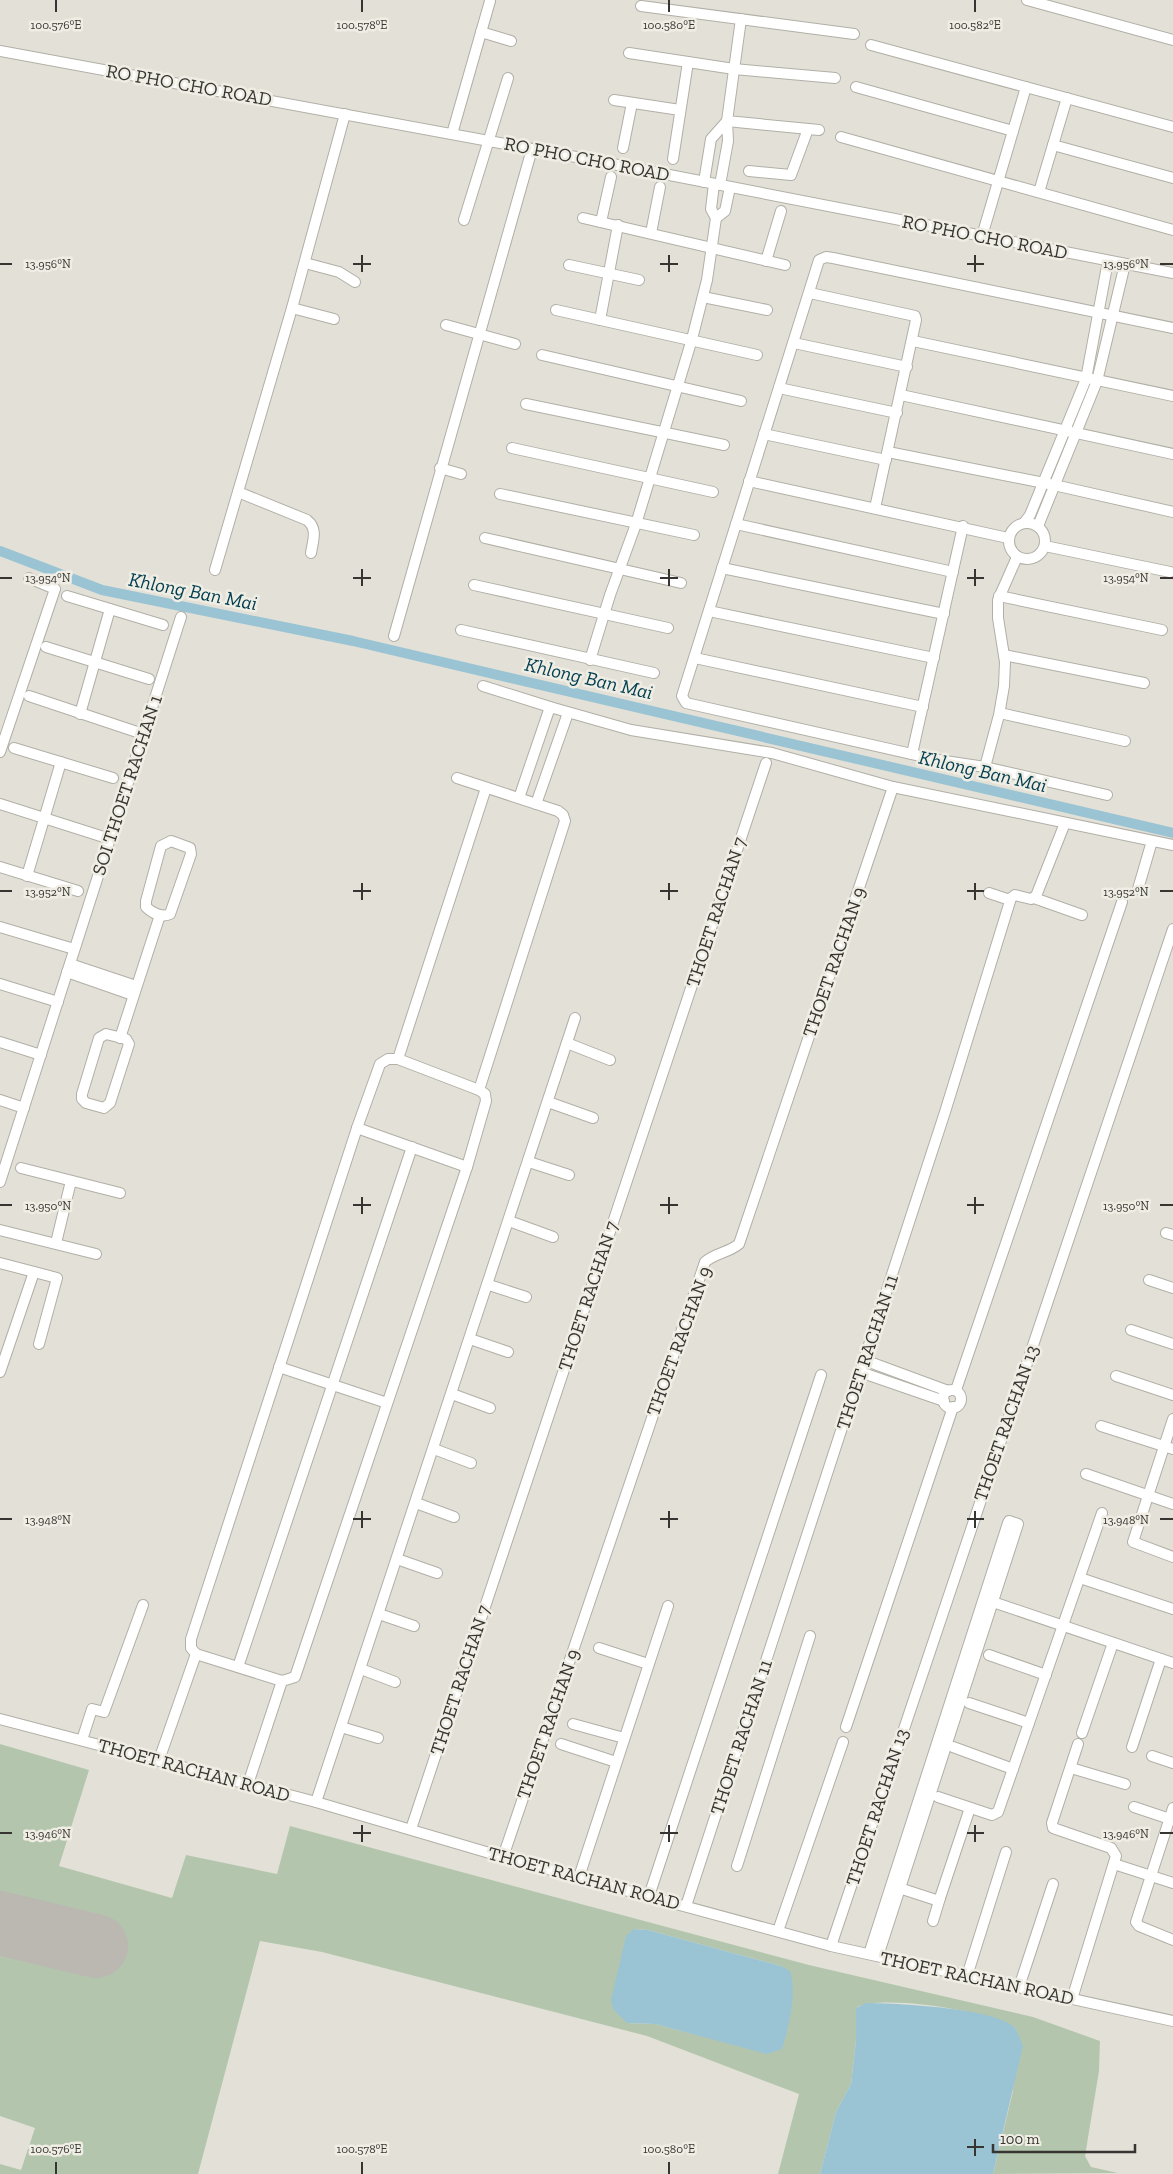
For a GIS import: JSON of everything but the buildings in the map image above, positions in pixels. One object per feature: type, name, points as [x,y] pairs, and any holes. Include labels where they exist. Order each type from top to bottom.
[{"type":"street","points":[[1027,0],[1173,40]]},
{"type":"street","points":[[452,134],[490,1]]},
{"type":"street","points":[[641,6],[854,34]]},
{"type":"street","points":[[590,660],[636,524],[703,297],[716,218],[710,209],[721,185],[728,141],[727,121],[740,18]]},
{"type":"street","points":[[481,32],[511,41]]},
{"type":"street","points":[[871,45],[1173,127]]},
{"type":"street","name":"RO PHO CHO ROAD","points":[[0,51],[532,148],[1173,273]]},
{"type":"street","points":[[629,53],[734,69],[835,78]]},
{"type":"street","points":[[673,158],[688,62]]},
{"type":"street","points":[[464,220],[508,78]]},
{"type":"street","points":[[856,87],[1012,131]]},
{"type":"street","points":[[982,236],[1026,87]]},
{"type":"street","points":[[1039,192],[1067,98]]},
{"type":"street","points":[[614,100],[680,110]]},
{"type":"street","points":[[623,148],[632,103]]},
{"type":"street","points":[[215,570],[292,308],[345,114]]},
{"type":"street","points":[[727,121],[819,130]]},
{"type":"street","points":[[704,182],[711,139],[727,121]]},
{"type":"street","points":[[749,171],[791,176],[808,129]]},
{"type":"street","points":[[841,137],[1173,230]]},
{"type":"street","points":[[1054,145],[1173,178]]},
{"type":"street","points":[[394,636],[478,333],[532,148]]},
{"type":"street","points":[[601,222],[611,177]]},
{"type":"street","points":[[716,218],[725,211],[721,185]]},
{"type":"street","points":[[652,233],[660,187]]},
{"type":"street","points":[[766,261],[781,211]]},
{"type":"street","points":[[583,218],[712,247],[784,266]]},
{"type":"street","points":[[600,320],[618,225]]},
{"type":"street","points":[[1107,795],[912,754],[686,703],[682,696],[819,260],[826,257],[1173,328]]},
{"type":"street","points":[[1038,526],[1064,432],[1086,379],[1108,261]]},
{"type":"street","points":[[304,263],[339,272],[356,282]]},
{"type":"street","points":[[1024,523],[1038,526],[1044,535],[1045,546],[1034,558],[1018,557],[1010,549],[1008,538],[1012,529],[1024,523],[1030,515],[1076,433],[1097,380],[1125,264]]},
{"type":"street","points":[[569,265],[609,272],[639,280]]},
{"type":"street","points":[[810,293],[915,316],[916,328],[875,508]]},
{"type":"street","points":[[703,297],[767,310]]},
{"type":"street","points":[[292,308],[334,318]]},
{"type":"street","points":[[556,310],[757,355]]},
{"type":"street","points":[[446,325],[516,344]]},
{"type":"street","points":[[913,341],[1173,396]]},
{"type":"street","points":[[794,343],[907,366]]},
{"type":"street","points":[[542,355],[741,401]]},
{"type":"street","points":[[779,388],[897,412]]},
{"type":"street","points":[[901,395],[1064,432],[1173,454]]},
{"type":"street","points":[[526,404],[724,445]]},
{"type":"street","points":[[764,434],[1049,484],[1173,512]]},
{"type":"street","points":[[512,448],[713,492]]},
{"type":"street","points":[[440,468],[461,474]]},
{"type":"street","points":[[749,481],[963,526],[1008,538]]},
{"type":"street","points":[[238,492],[306,520],[313,525],[315,531],[311,554]]},
{"type":"street","points":[[500,494],[694,535]]},
{"type":"street","points":[[736,524],[953,572]]},
{"type":"street","points":[[912,754],[963,526]]},
{"type":"street","points":[[486,538],[681,582]]},
{"type":"street","points":[[1045,546],[1170,572]]},
{"type":"street","points":[[985,768],[1000,712],[1004,686],[1004,655],[998,618],[999,596],[1018,557]]},
{"type":"street","points":[[722,568],[944,614]]},
{"type":"street","points":[[0,752],[55,589],[29,578]]},
{"type":"street","points":[[474,585],[668,628]]},
{"type":"street","points":[[67,596],[163,625]]},
{"type":"street","points":[[999,596],[1162,630]]},
{"type":"street","points":[[80,714],[110,609]]},
{"type":"street","points":[[709,611],[934,658]]},
{"type":"street","name":"SOI THOET RACHAN 1","points":[[0,1182],[180,617]]},
{"type":"street","points":[[461,630],[654,673]]},
{"type":"street","points":[[46,647],[149,679]]},
{"type":"street","points":[[1004,655],[1144,683]]},
{"type":"street","points":[[695,658],[923,707]]},
{"type":"street","points":[[484,686],[568,714],[631,730],[772,754],[893,787],[1173,845]]},
{"type":"street","points":[[29,696],[143,734]]},
{"type":"street","points":[[519,798],[550,707]]},
{"type":"street","points":[[1000,712],[1125,741]]},
{"type":"street","points":[[536,804],[568,714]]},
{"type":"street","points":[[14,748],[113,778]]},
{"type":"street","points":[[27,876],[61,762]]},
{"type":"street","name":"THOET RACHAN 7","points":[[411,1829],[766,763]]},
{"type":"street","points":[[457,778],[558,811],[563,815],[564,821],[479,1090]]},
{"type":"street","name":"THOET RACHAN 9","points":[[503,1857],[704,1262],[713,1255],[731,1251],[739,1244],[893,787]]},
{"type":"street","points":[[398,1059],[486,788]]},
{"type":"street","points":[[0,804],[110,839]]},
{"type":"street","points":[[1034,898],[1065,823]]},
{"type":"street","points":[[172,841],[190,848],[191,854],[170,914],[160,915],[146,907],[146,901],[162,846],[172,841]]},
{"type":"street","points":[[1138,889],[1152,841]]},
{"type":"street","points":[[0,868],[78,891]]},
{"type":"street","points":[[989,893],[1010,900],[1015,895],[1034,898],[1082,915]]},
{"type":"street","name":"THOET RACHAN 11","points":[[686,1906],[945,1112],[1010,900]]},
{"type":"street","points":[[944,1401],[944,1396],[952,1391],[1122,902]]},
{"type":"street","points":[[120,1038],[160,915]]},
{"type":"street","points":[[0,927],[74,949]]},
{"type":"street","name":"THOET RACHAN 13","points":[[831,1946],[1173,929]]},
{"type":"street","points":[[68,968],[135,990]]},
{"type":"street","points":[[0,984],[58,1002]]},
{"type":"street","points":[[316,1802],[530,1162],[576,1018]]},
{"type":"street","points":[[106,1034],[120,1038],[128,1041],[129,1044],[110,1103],[104,1108],[86,1103],[82,1099],[82,1094],[99,1038],[106,1034]]},
{"type":"street","points":[[0,1042],[41,1055]]},
{"type":"street","points":[[567,1043],[610,1060]]},
{"type":"street","points":[[388,1059],[398,1059],[479,1090],[485,1094],[486,1101],[467,1167],[295,1677],[282,1681],[196,1654],[191,1648],[191,1639],[357,1128],[380,1064],[388,1059]]},
{"type":"street","points":[[0,1100],[24,1108]]},
{"type":"street","points":[[548,1102],[593,1118]]},
{"type":"street","points":[[357,1128],[467,1167]]},
{"type":"street","points":[[238,1667],[412,1148]]},
{"type":"street","points":[[530,1162],[569,1175]]},
{"type":"street","points":[[21,1168],[120,1193]]},
{"type":"street","points":[[56,1243],[71,1181]]},
{"type":"street","points":[[509,1221],[553,1237]]},
{"type":"street","points":[[0,1230],[96,1254]]},
{"type":"street","points":[[0,1263],[57,1278],[39,1344]]},
{"type":"street","points":[[0,1372],[34,1272]]},
{"type":"street","points":[[1149,1280],[1173,1288]]},
{"type":"street","points":[[488,1284],[526,1297]]},
{"type":"street","points":[[1131,1330],[1173,1344]]},
{"type":"street","points":[[470,1339],[508,1352]]},
{"type":"street","points":[[846,1727],[953,1408],[961,1400],[960,1394],[864,1360]]},
{"type":"street","points":[[279,1367],[387,1403]]},
{"type":"street","points":[[860,1372],[944,1401],[947,1406],[953,1408]]},
{"type":"street","points":[[649,1896],[821,1375]]},
{"type":"street","points":[[1116,1376],[1173,1395]]},
{"type":"street","points":[[452,1394],[490,1408]]},
{"type":"street","points":[[1173,1419],[1169,1447],[1148,1496],[1133,1542],[1173,1557]]},
{"type":"street","points":[[1101,1426],[1169,1447]]},
{"type":"street","points":[[434,1449],[471,1463]]},
{"type":"street","points":[[1086,1474],[1173,1504]]},
{"type":"street","points":[[416,1503],[454,1517]]},
{"type":"street","points":[[938,1797],[992,1815],[998,1812],[1102,1513]]},
{"type":"street","points":[[874,1955],[988,1601],[1018,1525],[1011,1522],[1008,1523],[988,1601]]},
{"type":"street","points":[[398,1559],[437,1573]]},
{"type":"street","points":[[1080,1578],[1173,1609]]},
{"type":"street","points":[[988,1601],[1173,1663]]},
{"type":"street","points":[[82,1740],[92,1709],[104,1712],[143,1605]]},
{"type":"street","points":[[579,1877],[668,1606]]},
{"type":"street","points":[[379,1614],[414,1626]]},
{"type":"street","points":[[737,1866],[810,1636]]},
{"type":"street","points":[[1082,1733],[1113,1643]]},
{"type":"street","points":[[599,1648],[648,1664]]},
{"type":"street","points":[[159,1760],[196,1654]]},
{"type":"street","points":[[989,1655],[1046,1675]]},
{"type":"street","points":[[1132,1747],[1161,1659]]},
{"type":"street","points":[[361,1669],[395,1682]]},
{"type":"street","points":[[248,1784],[282,1681]]},
{"type":"street","points":[[970,1703],[1029,1723]]},
{"type":"street","name":"THOET RACHAN ROAD","points":[[0,1719],[316,1802],[503,1857],[831,1946],[1173,2021]]},
{"type":"street","points":[[574,1724],[624,1738]]},
{"type":"street","points":[[342,1727],[378,1738]]},
{"type":"street","points":[[778,1931],[843,1742]]},
{"type":"street","points":[[561,1744],[616,1762]]},
{"type":"street","points":[[1072,1999],[1116,1856],[1111,1848],[1052,1828],[1078,1744]]},
{"type":"street","points":[[953,1747],[1013,1769]]},
{"type":"street","points":[[1152,1756],[1173,1763]]},
{"type":"street","points":[[1071,1768],[1125,1784]]},
{"type":"street","points":[[1134,1807],[1171,1820]]},
{"type":"street","points":[[933,1921],[970,1808]]},
{"type":"street","points":[[1173,1808],[1171,1820],[1150,1875],[1136,1922],[1139,1926],[1173,1940]]},
{"type":"street","points":[[967,1976],[1006,1852]]},
{"type":"street","points":[[1114,1864],[1173,1883]]},
{"type":"street","points":[[1019,1987],[1052,1884]]},
{"type":"street","points":[[895,1886],[936,1900],[940,1898]]},
{"type":"green space","points":[[0,1744],[89,1770],[59,1866],[172,1898],[186,1855],[277,1874],[290,1826],[809,1965],[1033,2017],[1100,2041],[1099,2071],[1085,2156],[1091,2167],[1118,2173],[993,2174],[1013,2091],[1015,2028],[984,2016],[961,2010],[912,2003],[871,2003],[857,2007],[856,2041],[851,2084],[836,2112],[820,2174],[778,2174],[799,2094],[647,2036],[322,1952],[260,1941],[198,2174],[0,2174],[0,2164],[21,2170],[35,2128],[0,2116],[0,1940],[97,1964],[106,1931],[0,1904]],"holes":[[[635,1929],[648,1930],[781,1966],[705,2037],[655,2024],[627,2023]]]},
{"type":"water","points":[[634,1929],[648,1930],[781,1966],[790,1971],[793,1990],[792,2000],[782,2049],[767,2054],[655,2024],[627,2023],[613,2009],[611,2000],[626,1936]]},
{"type":"water","points":[[866,2003],[899,2004],[968,2011],[1005,2021],[1015,2028],[1023,2046],[993,2174],[820,2174],[836,2112],[851,2084],[856,2041],[856,2008]]},
{"type":"waterway","name":"Khlong Ban Mai","points":[[0,551],[102,590],[353,641],[1173,833]]},
{"type":"runway","points":[[0,1923],[96,1946]]}]
